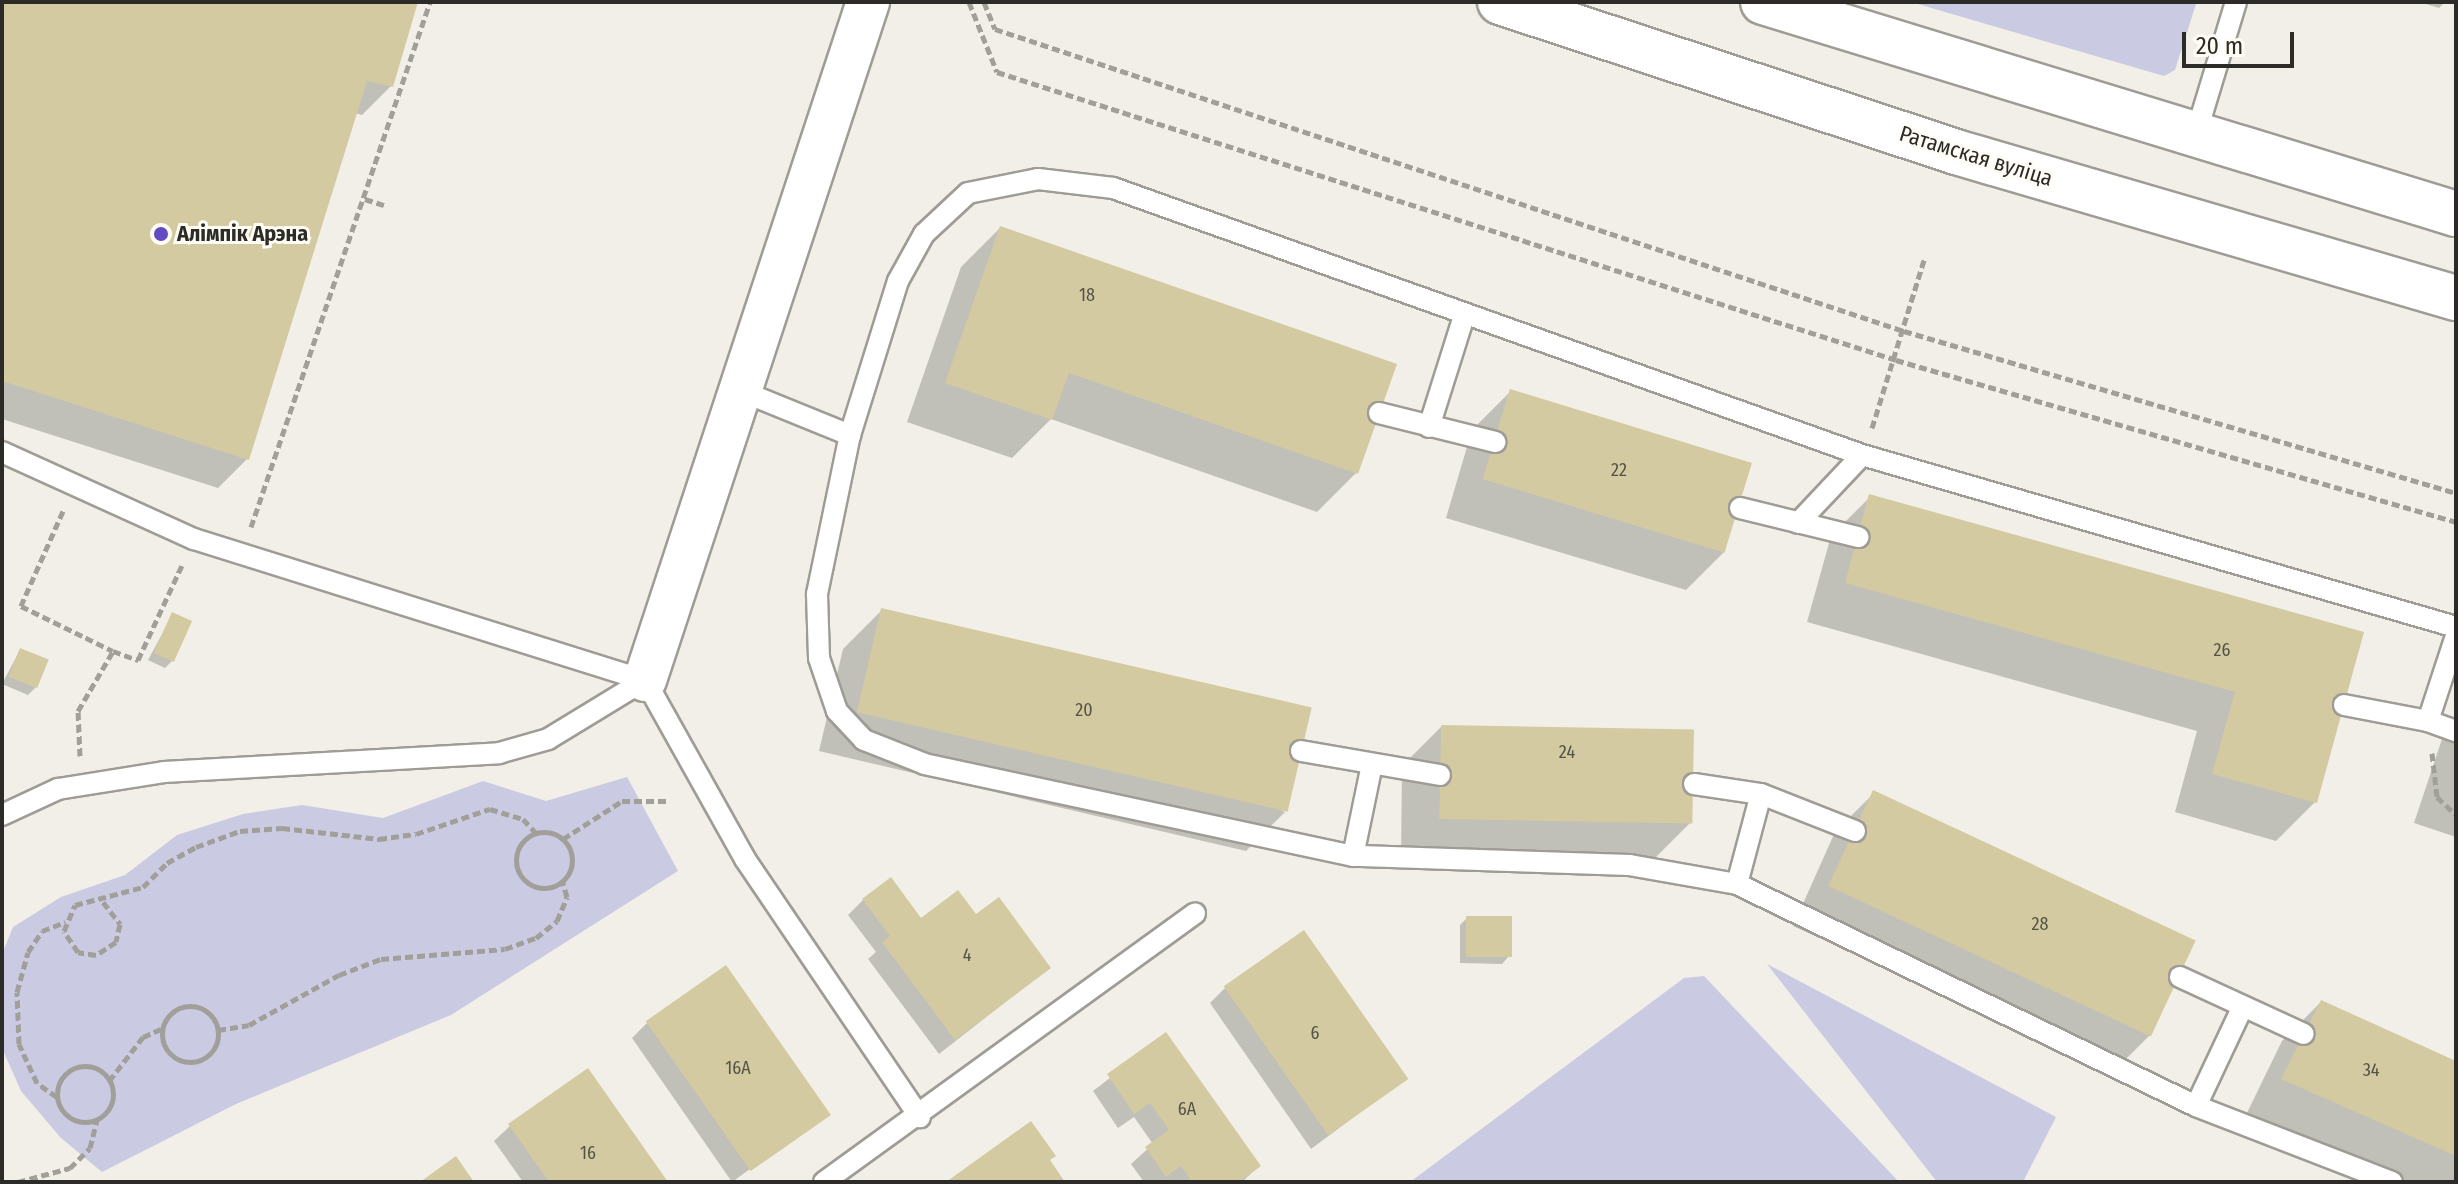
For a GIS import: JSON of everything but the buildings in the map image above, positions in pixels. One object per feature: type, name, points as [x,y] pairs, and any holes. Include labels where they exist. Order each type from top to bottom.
[{"type":"main road","name":"Ратамская вуліца","points":[[1500,2],[1956,152],[2456,298]]},
{"type":"main road","points":[[1763,2],[2195,137],[2456,214]]},
{"type":"street","points":[[645,680],[868,2]]},
{"type":"lane","points":[[2195,137],[2236,2]]},
{"type":"lane","points":[[2392,1182],[2196,1106],[1737,884],[1629,865],[1353,856],[940,768],[864,740],[837,711],[819,658],[817,594],[850,435],[898,281],[924,234],[968,193],[1038,179],[1113,188],[1464,316],[1862,455],[2456,627]]},
{"type":"lane","points":[[1429,427],[1464,316]]},
{"type":"lane","points":[[739,390],[850,435]]},
{"type":"lane","points":[[1379,413],[1495,442]]},
{"type":"lane","points":[[2,452],[73,487],[194,539],[645,680],[745,859],[920,1117]]},
{"type":"lane","points":[[1798,523],[1862,455]]},
{"type":"lane","points":[[1740,508],[1858,537]]},
{"type":"lane","points":[[2428,721],[2456,636]]},
{"type":"lane","points":[[2,815],[58,789],[164,772],[499,753],[548,739],[645,680]]},
{"type":"lane","points":[[2344,705],[2428,721],[2456,731]]},
{"type":"lane","points":[[1301,751],[1440,775]]},
{"type":"lane","points":[[1353,856],[1372,764]]},
{"type":"lane","points":[[1694,784],[1761,794],[1855,831]]},
{"type":"lane","points":[[1737,884],[1761,794]]},
{"type":"lane","points":[[824,1182],[920,1117],[1195,913]]},
{"type":"lane","points":[[2180,977],[2304,1034]]},
{"type":"lane","points":[[2196,1106],[2243,1006]]},
{"type":"path","points":[[241,555],[430,2]]},
{"type":"path","points":[[969,2],[997,72],[1896,360],[2456,522]]},
{"type":"path","points":[[984,2],[995,29],[1904,331],[2456,493]]},
{"type":"path","points":[[365,199],[384,205]]},
{"type":"path","points":[[1862,455],[1896,360],[1925,257]]},
{"type":"path","points":[[73,487],[21,606],[113,651],[138,660],[194,539]]},
{"type":"path","points":[[81,785],[78,711],[113,651]]},
{"type":"path","points":[[2428,721],[2437,797],[2456,815]]},
{"type":"path","points":[[103,902],[120,924],[116,942],[104,953],[78,952],[67,940],[65,922],[75,905],[103,902],[143,887],[167,863],[196,847],[240,831],[282,828],[379,839],[416,834],[490,809],[523,819],[536,833],[563,839],[622,801],[670,801]]},
{"type":"path","points":[[536,833],[517,853],[519,871],[539,887],[562,880]]},
{"type":"path","points":[[218,1030],[249,1025],[339,975],[381,959],[505,949],[536,938],[557,921],[567,897],[562,880],[572,856],[563,839]]},
{"type":"path","points":[[65,922],[42,931],[35,942],[17,992],[19,1044],[37,1083],[57,1097],[71,1118],[97,1119]]},
{"type":"path","points":[[109,1081],[143,1037],[163,1028],[174,1012],[192,1006],[209,1014],[218,1030],[214,1049],[194,1062],[170,1053],[163,1028]]},
{"type":"path","points":[[18,1182],[70,1168],[90,1148],[97,1119],[112,1100],[109,1081],[95,1068],[77,1067],[62,1079],[57,1097]]},
{"type":"shaded area","points":[[1911,2],[2196,4],[2175,70],[2164,76]]},
{"type":"shaded area","points":[[627,777],[678,871],[451,1015],[236,1104],[102,1172],[61,1138],[21,1091],[2,1048],[2,954],[13,927],[61,897],[125,875],[177,835],[243,814],[302,805],[383,818],[483,781],[546,801]]},
{"type":"shaded area","points":[[1767,964],[2056,1117],[2023,1182],[1937,1182]]},
{"type":"shaded area","points":[[1704,976],[1899,1182],[1410,1182],[1684,978]]},
{"type":"place","name":"Алімпік Арэна","points":[[161,234]]}]
